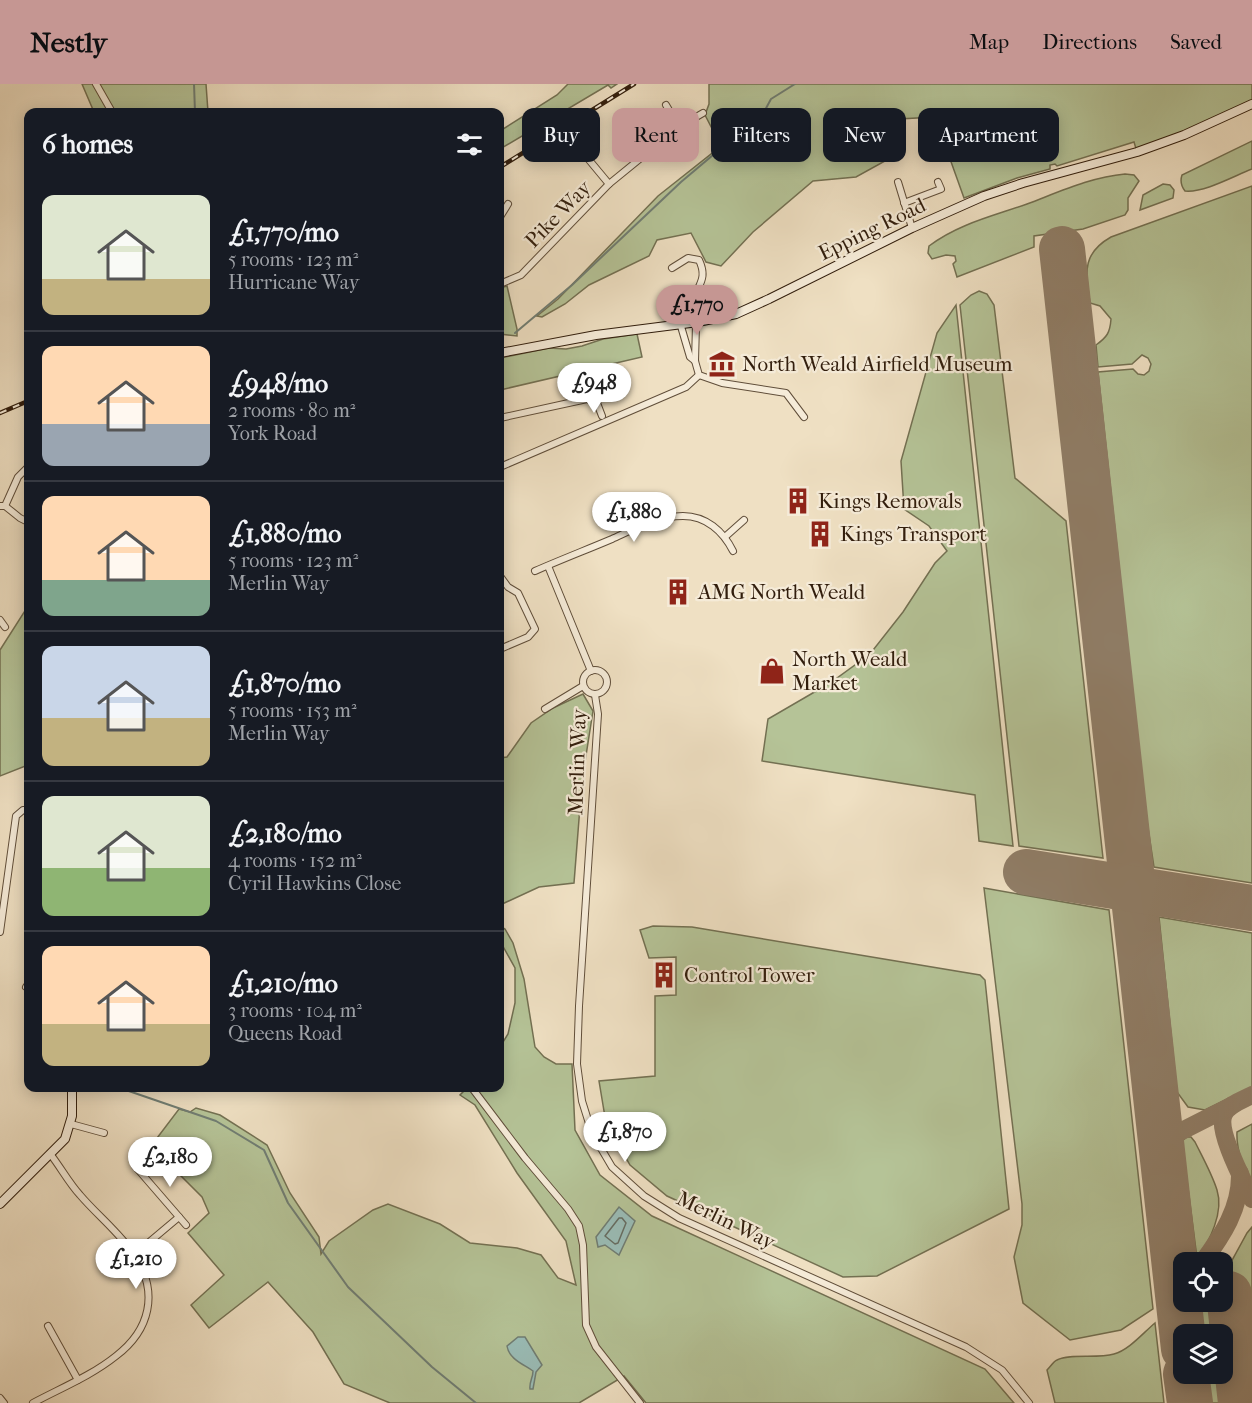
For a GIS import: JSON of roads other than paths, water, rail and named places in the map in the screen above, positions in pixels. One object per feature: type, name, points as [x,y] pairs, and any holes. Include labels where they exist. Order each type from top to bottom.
[{"type":"main road","name":"Epping Road","points":[[504,352],[603,333],[717,318],[747,309],[912,228],[984,196],[1137,152],[1184,135],[1252,104]]},
{"type":"main road","points":[[0,1204],[51,1155],[64,1139],[71,1124],[72,1092]]},
{"type":"street","points":[[96,84],[110,108]]},
{"type":"street","name":"Pike Way","points":[[699,115],[703,113]]},
{"type":"street","name":"Pike Way","points":[[591,162],[609,184]]},
{"type":"street","name":"Pike Way","points":[[504,282],[521,275],[609,184],[636,162]]},
{"type":"street","points":[[898,182],[912,228]]},
{"type":"street","points":[[904,203],[941,189],[938,182]]},
{"type":"street","points":[[504,210],[508,204]]},
{"type":"street","points":[[672,268],[688,258],[699,260],[704,270],[702,283],[693,303],[696,325],[695,361],[699,375]]},
{"type":"street","points":[[680,323],[690,357],[695,361]]},
{"type":"street","points":[[699,375],[722,384],[786,393],[804,417]]},
{"type":"street","points":[[504,464],[686,387],[699,375]]},
{"type":"street","points":[[504,417],[587,399],[597,403],[602,416]]},
{"type":"street","points":[[24,470],[2,506],[24,520]]},
{"type":"street","points":[[535,572],[655,521],[682,516],[704,520],[726,536],[733,551]]},
{"type":"street","points":[[726,536],[744,520]]},
{"type":"street","points":[[548,566],[591,671]]},
{"type":"street","points":[[504,582],[518,593],[535,629],[528,637],[504,647]]},
{"type":"street","points":[[0,620],[4,627]]},
{"type":"street","points":[[591,671],[601,672],[607,681],[605,689],[596,695],[589,693],[583,686],[583,678],[591,671]]},
{"type":"street","points":[[545,709],[583,686]]},
{"type":"street","name":"Merlin Way","points":[[596,695],[598,714],[584,916],[577,1064],[582,1101],[592,1133],[612,1167],[644,1196],[679,1218],[966,1347],[1002,1370],[1029,1403]]},
{"type":"street","points":[[0,932],[16,816],[24,810]]},
{"type":"street","points":[[475,1092],[579,1226],[583,1245],[586,1325],[596,1347],[640,1403]]},
{"type":"street","points":[[71,1124],[104,1133]]},
{"type":"street","points":[[33,1403],[78,1380],[117,1355],[136,1338],[146,1320],[149,1294],[143,1270],[135,1254],[79,1194],[51,1155]]},
{"type":"street","points":[[135,1166],[186,1225]]},
{"type":"street","points":[[135,1254],[179,1217]]},
{"type":"street","points":[[48,1326],[78,1380]]},
{"type":"street","points":[[0,1398],[4,1403]]},
{"type":"water","points":[[619,1207],[635,1221],[619,1255],[605,1245],[598,1247],[596,1237]]},
{"type":"water","points":[[518,1337],[525,1337],[542,1365],[536,1372],[533,1389],[530,1387],[533,1371],[517,1361],[508,1351],[507,1346]]},
{"type":"waterway","points":[[194,84],[195,108]]},
{"type":"waterway","points":[[515,333],[572,285],[681,182],[764,112],[771,99],[795,84]]},
{"type":"waterway","points":[[132,1092],[216,1121],[264,1150],[288,1203],[348,1287],[432,1367],[476,1403]]},
{"type":"railway","points":[[504,165],[634,84]]},
{"type":"railway","points":[[0,413],[24,403]]},
{"type":"place","name":"North Weald Airfield Museum","points":[[722,364]]},
{"type":"place","name":"Kings Removals","points":[[798,501]]},
{"type":"place","name":"Kings Transport","points":[[820,534]]},
{"type":"place","name":"AMG North Weald","points":[[678,592]]},
{"type":"place","name":"North Weald Market","points":[[772,671]]},
{"type":"place","name":"Control Tower","points":[[664,975]]}]
